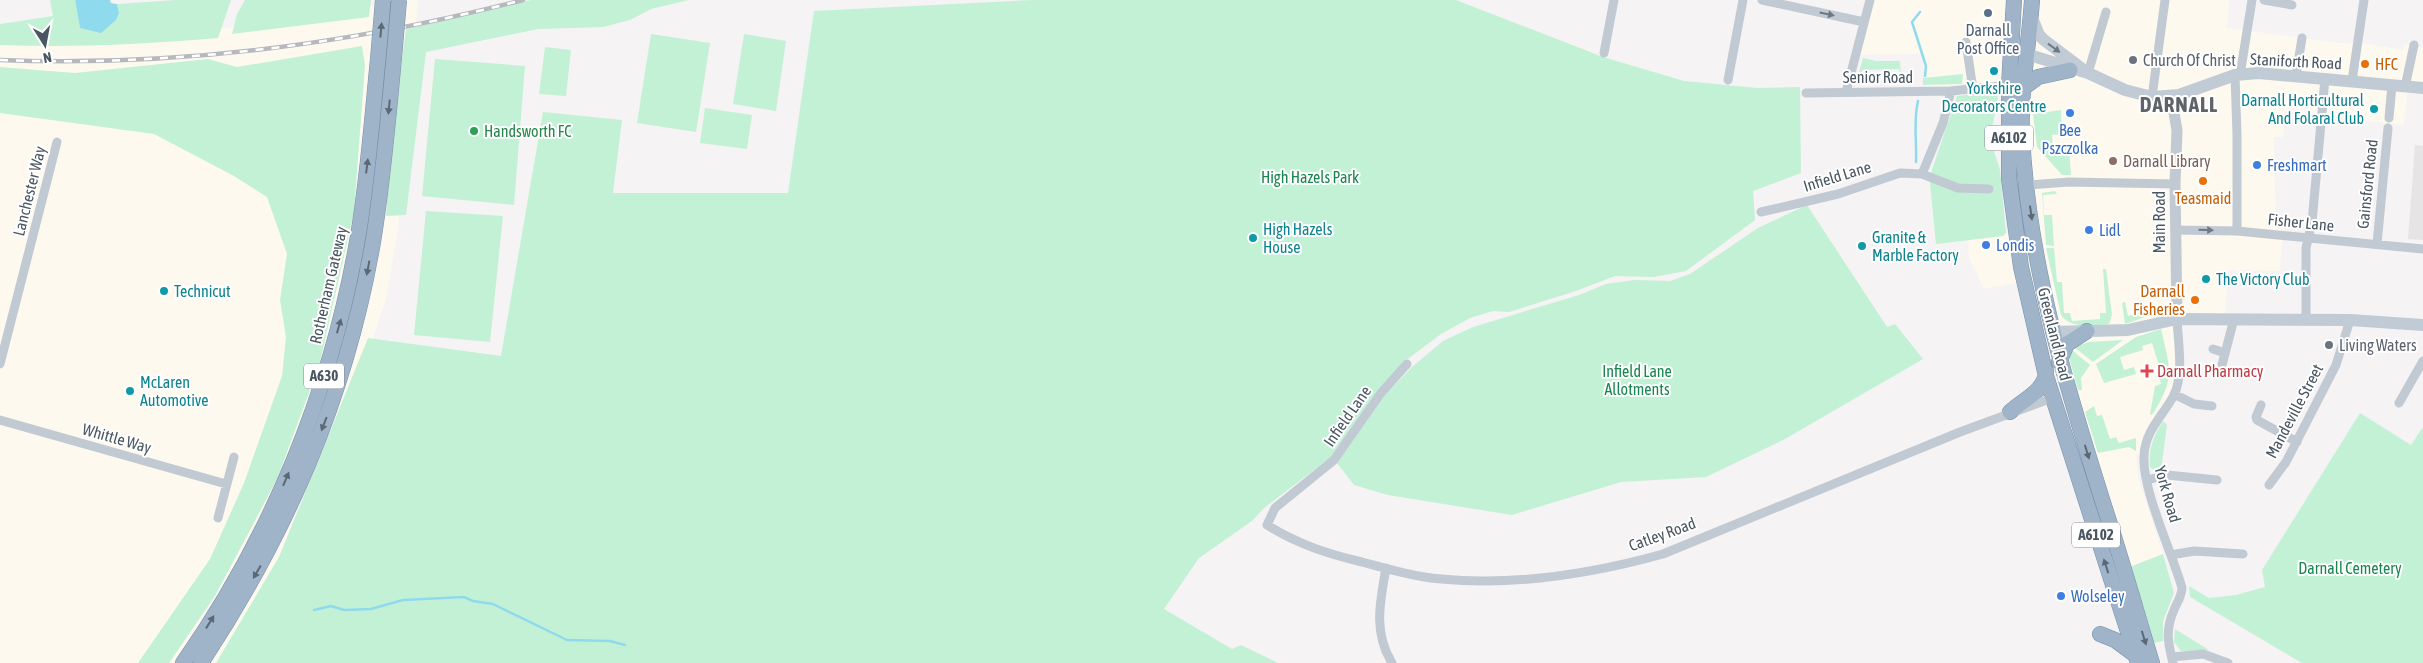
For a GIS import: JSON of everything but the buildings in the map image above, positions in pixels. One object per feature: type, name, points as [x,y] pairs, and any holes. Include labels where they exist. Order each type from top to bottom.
[{"type":"highway","name":"Rotherham Gateway","points":[[183,663],[212,618],[268,518],[302,442],[316,400],[342,313],[358,237],[370,146],[383,0]]},
{"type":"highway","name":"Rotherham Gateway","points":[[201,663],[242,598],[282,526],[298,491],[333,399],[358,314],[373,242],[399,0]]},
{"type":"highway","name":"Greenland Road","points":[[2013,1],[2011,38],[2015,87],[2038,260],[2053,332],[2073,405],[2152,663]]},
{"type":"highway","name":"Greenland Road","points":[[2032,7],[2026,54],[2015,87],[2009,179],[2021,267],[2031,316],[2052,398],[2136,658]]},
{"type":"highway","points":[[2011,38],[2016,46],[2026,54]]},
{"type":"highway","points":[[2015,87],[2038,78],[2070,70]]},
{"type":"highway","points":[[2010,412],[2039,390],[2046,376],[2046,344],[2053,332],[2043,328],[2031,316]]},
{"type":"highway","points":[[2073,405],[2067,401],[2052,398],[2059,390],[2059,357],[2066,344],[2087,331]]},
{"type":"highway","points":[[2123,618],[2137,612]]},
{"type":"highway","points":[[2100,634],[2116,640],[2136,658]]},
{"type":"main road","points":[[2032,7],[2039,35],[2088,74]]},
{"type":"main road","points":[[2026,54],[2070,70],[2088,74],[2125,90],[2152,97],[2171,96]]},
{"type":"main road","name":"Staniforth Road","points":[[2171,96],[2237,75],[2296,75],[2423,88]]},
{"type":"main road","points":[[2053,332],[2128,330],[2178,319],[2350,320],[2423,325]]},
{"type":"street","points":[[1604,53],[1614,0]]},
{"type":"street","points":[[1728,80],[1743,0]]},
{"type":"street","points":[[1762,0],[1864,22]]},
{"type":"street","points":[[1846,92],[1870,0]]},
{"type":"street","points":[[2152,97],[2165,0]]},
{"type":"street","points":[[2237,231],[2237,75],[2252,0]]},
{"type":"street","points":[[2264,0],[2292,5]]},
{"type":"street","points":[[2352,81],[2364,0]]},
{"type":"street","points":[[2088,74],[2106,12]]},
{"type":"street","points":[[2296,75],[2302,38]]},
{"type":"street","points":[[1966,42],[1973,90]]},
{"type":"street","name":"Gainsford Road","points":[[2376,244],[2389,123],[2398,86],[2414,45]]},
{"type":"street","points":[[2322,112],[2325,78]]},
{"type":"street","name":"Senior Road","points":[[1806,93],[1951,91],[2015,87]]},
{"type":"street","points":[[1951,91],[1943,122],[1922,174],[1958,188],[1989,189]]},
{"type":"street","name":"Main Road","points":[[2171,96],[2176,124],[2175,230],[2178,319]]},
{"type":"street","points":[[2306,321],[2306,248],[2309,238],[2321,123]]},
{"type":"street","name":"Lanchester Way","points":[[0,364],[57,142]]},
{"type":"street","name":"Infield Lane","points":[[1760,212],[1838,194],[1900,173],[1922,174]]},
{"type":"street","points":[[2027,185],[2069,182],[2175,184]]},
{"type":"street","name":"Fisher Lane","points":[[2175,230],[2237,231],[2423,250]]},
{"type":"street","points":[[2222,365],[2234,318]]},
{"type":"street","name":"York Road","points":[[2172,660],[2166,634],[2169,621],[2182,594],[2180,581],[2147,480],[2144,463],[2145,445],[2152,427],[2174,394],[2179,368],[2178,319]]},
{"type":"street","name":"Mandeville Street","points":[[2269,486],[2297,442],[2340,355],[2350,320]]},
{"type":"street","points":[[2213,349],[2225,353]]},
{"type":"street","points":[[2399,403],[2403,387],[2423,361]]},
{"type":"street","name":"Infield Lane","points":[[1267,525],[1275,508],[1334,460],[1381,393],[1408,364]]},
{"type":"street","points":[[2174,394],[2194,404],[2212,406]]},
{"type":"street","name":"Catley Road","points":[[1267,525],[1288,538],[1320,551],[1386,568],[1440,579],[1498,580],[1542,578],[1619,567],[1663,554],[2010,412],[2052,398]]},
{"type":"street","points":[[2261,405],[2256,417],[2257,420],[2297,442]]},
{"type":"street","name":"Whittle Way","points":[[0,420],[226,484]]},
{"type":"street","points":[[218,518],[234,457]]},
{"type":"street","points":[[2147,480],[2167,475],[2217,480]]},
{"type":"street","points":[[2171,555],[2194,551],[2243,554]]},
{"type":"street","points":[[1386,568],[1378,612],[1380,634],[1385,651],[1392,663]]},
{"type":"street","points":[[2172,660],[2202,654],[2228,663]]},
{"type":"shaded area","points":[[401,0],[418,0],[398,229],[386,299],[350,407],[304,519],[224,663],[0,663],[0,38],[194,33],[353,10]]},
{"type":"shaded area","points":[[1870,0],[2229,0],[2227,28],[2350,44],[2351,41],[2403,50],[2405,44],[2423,48],[2423,88],[2408,87],[2404,125],[2285,112],[2283,137],[2274,137],[2276,229],[2283,229],[2280,271],[2228,270],[2225,318],[2178,319],[2177,383],[2160,415],[2144,456],[2136,455],[2138,477],[2163,554],[2130,566],[2098,460],[2045,328],[2034,280],[1984,289],[1969,258],[1968,240],[2003,236],[2006,233],[2026,229],[2017,83],[1926,86],[1928,69],[1923,54],[1856,55]]},
{"type":"shaded area","points":[[2415,145],[2423,146],[2423,240],[2408,239]]},
{"type":"green space","points":[[50,0],[75,0],[80,28],[119,13],[117,4],[176,0],[231,0],[218,38],[109,45],[0,45],[0,24],[53,16]]},
{"type":"green space","points":[[245,0],[371,0],[369,17],[232,34],[237,14]]},
{"type":"green space","points":[[531,0],[689,0],[651,9],[630,20],[603,27],[538,29],[426,52],[406,215],[386,216],[389,163],[406,29]]},
{"type":"green space","name":"High Hazels Park","points":[[1033,0],[1456,0],[1603,57],[1684,81],[1757,88],[1800,87],[1801,173],[1753,191],[1755,220],[1686,271],[1653,277],[1615,276],[1576,291],[1509,312],[1493,311],[1470,318],[1441,334],[1401,364],[1351,434],[1331,457],[1264,508],[1252,521],[1199,558],[1164,609],[1232,649],[1241,645],[1278,663],[216,663],[279,557],[368,338],[501,356],[543,112],[622,120],[613,193],[788,193],[814,11]]},
{"type":"green space","points":[[651,34],[710,43],[696,132],[637,123]]},
{"type":"green space","points":[[744,34],[786,41],[776,111],[733,104]]},
{"type":"green space","points":[[362,46],[365,65],[354,212],[319,366],[277,479],[215,596],[169,663],[138,663],[210,559],[244,483],[282,376],[286,337],[280,300],[287,254],[267,197],[234,176],[154,134],[0,113],[0,67],[75,73],[208,59],[237,67]]},
{"type":"green space","points":[[545,47],[571,50],[566,96],[539,94]]},
{"type":"green space","points":[[1863,58],[1876,61],[1900,61],[1901,78],[1899,69],[1862,70],[1861,80],[1857,80]]},
{"type":"green space","name":"Handsworth FC","points":[[435,59],[525,66],[514,205],[422,196]]},
{"type":"green space","points":[[1963,74],[1962,84],[1923,85],[1923,78]]},
{"type":"green space","points":[[1992,92],[1998,97],[1992,129],[1992,145],[2000,170],[2006,233],[2003,236],[1936,244],[1930,183],[1932,170],[1957,96]]},
{"type":"green space","points":[[705,108],[752,115],[747,149],[700,143]]},
{"type":"green space","points":[[2061,110],[2062,134],[2052,135],[2053,149],[2069,147],[2071,175],[2062,175],[2037,147],[2033,114]]},
{"type":"green space","points":[[2055,191],[2057,194],[2043,195],[2044,215],[2052,215],[2054,246],[2046,245],[2042,193]]},
{"type":"green space","name":"Infield Lane Allotments","points":[[1807,205],[1887,327],[1895,324],[1923,359],[1785,439],[1706,477],[1621,482],[1512,515],[1388,495],[1354,485],[1337,463],[1385,395],[1412,367],[1443,341],[1473,327],[1579,295],[1606,284],[1634,280],[1670,281],[1690,274],[1758,228]]},
{"type":"green space","points":[[426,211],[503,216],[490,342],[414,335]]},
{"type":"green space","points":[[2046,248],[2054,248],[2057,282],[2062,282],[2064,313],[2070,313],[2072,321],[2100,319],[2100,313],[2106,313],[2103,269],[2106,269],[2112,315],[2109,324],[2076,325],[2070,323],[2061,315]]},
{"type":"green space","points":[[2125,302],[2128,316],[2166,304],[2163,311],[2125,324],[2122,303]]},
{"type":"green space","points":[[2161,329],[2169,373],[2165,392],[2152,415],[2150,414],[2155,386],[2161,384],[2159,376],[2162,375],[2152,343],[2142,346],[2143,350],[2120,357],[2124,370],[2134,367],[2136,374],[2104,383],[2096,364],[2136,337]]},
{"type":"green space","points":[[2123,340],[2093,362],[2074,347],[2089,342]]},
{"type":"green space","points":[[2072,350],[2090,365],[2081,378],[2082,390],[2078,390],[2069,357]]},
{"type":"green space","points":[[2094,406],[2097,416],[2102,415],[2110,439],[2116,437],[2119,443],[2136,438],[2136,451],[2129,447],[2098,453],[2085,412]]},
{"type":"green space","name":"Darnall Cemetery","points":[[2360,413],[2411,445],[2423,427],[2423,663],[2302,663],[2190,597],[2189,586],[2209,598],[2236,595],[2265,587],[2262,570]]},
{"type":"green space","points":[[2163,421],[2167,425],[2161,470],[2158,473],[2150,467],[2150,454],[2154,437]]},
{"type":"green space","points":[[2163,554],[2174,593],[2163,621],[2163,641],[2153,643],[2130,567]]},
{"type":"green space","points":[[2175,629],[2209,650],[2181,651],[2174,642]]},
{"type":"water","points":[[75,0],[110,0],[111,3],[117,4],[119,13],[116,20],[101,33],[80,28]]},
{"type":"waterway","points":[[1920,12],[1912,22],[1926,66],[1925,76]]},
{"type":"waterway","points":[[1916,162],[1915,124],[1918,101]]},
{"type":"waterway","points":[[314,610],[331,606],[344,610],[371,609],[403,600],[464,597],[473,601],[493,604],[567,640],[610,641],[625,645]]},
{"type":"railway","points":[[0,60],[132,60],[198,56],[263,49],[394,29],[523,0]]},
{"type":"place","name":"Darnall Post Office","points":[[1988,13]]},
{"type":"place","name":"Church Of Christ","points":[[2133,60]]},
{"type":"place","name":"HFC","points":[[2365,64]]},
{"type":"place","name":"Yorkshire Decorators Centre","points":[[1994,71]]},
{"type":"place","name":"Darnall Horticultural And Folaral Club","points":[[2374,109]]},
{"type":"place","name":"Bee Pszczolka","points":[[2070,113]]},
{"type":"place","name":"Handsworth FC","points":[[474,131]]},
{"type":"place","name":"Darnall Library","points":[[2113,161]]},
{"type":"place","name":"Freshmart","points":[[2257,165]]},
{"type":"place","name":"Teasmaid","points":[[2203,181]]},
{"type":"place","name":"Lidl","points":[[2089,230]]},
{"type":"place","name":"High Hazels House","points":[[1253,238]]},
{"type":"place","name":"Londis","points":[[1986,245]]},
{"type":"place","name":"Granite & Marble Factory","points":[[1862,246]]},
{"type":"place","name":"The Victory Club","points":[[2206,279]]},
{"type":"place","name":"Technicut","points":[[164,291]]},
{"type":"place","name":"Darnall Fisheries","points":[[2195,300]]},
{"type":"place","name":"Living Waters","points":[[2329,345]]},
{"type":"place","name":"Darnall Pharmacy","points":[[2147,371]]},
{"type":"place","name":"McLaren Automotive","points":[[130,391]]},
{"type":"place","name":"Wolseley","points":[[2061,596]]},
{"type":"district","name":"DARNALL","points":[[2179,105]]}]
